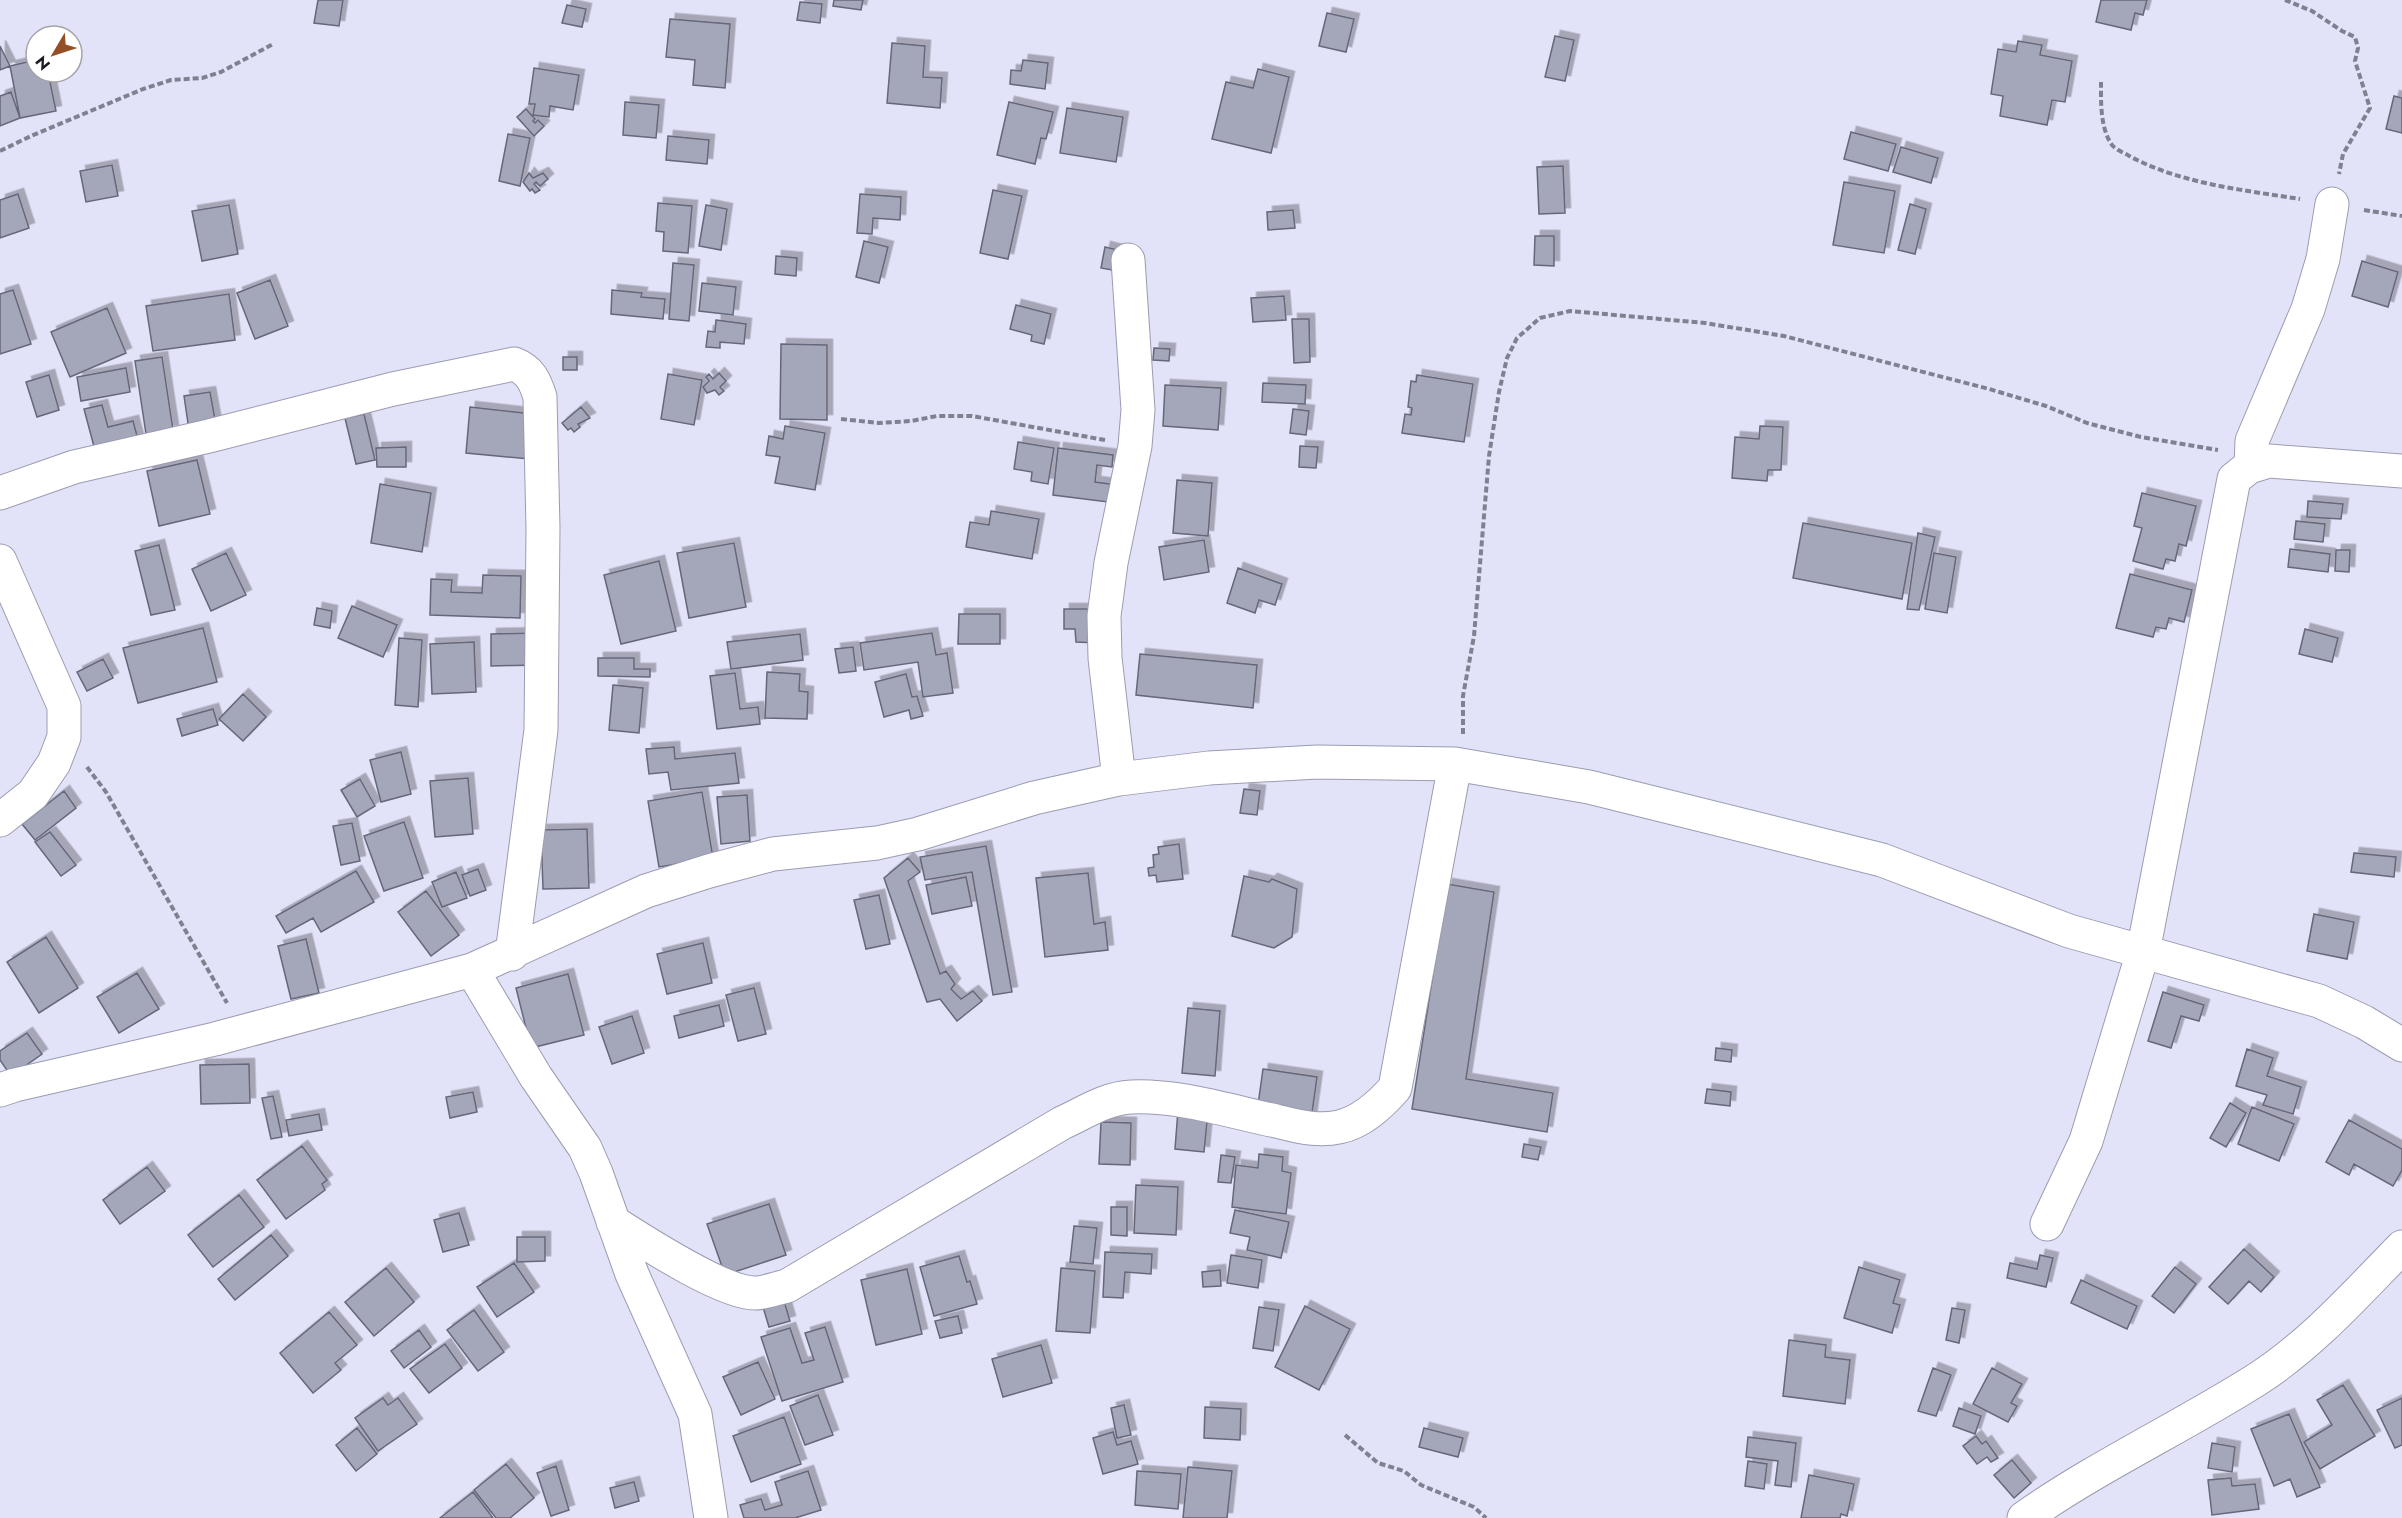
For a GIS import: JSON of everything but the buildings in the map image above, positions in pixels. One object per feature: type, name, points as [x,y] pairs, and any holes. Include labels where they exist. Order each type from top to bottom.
[{"type":"street","points":[[2246,470],[2253,441],[2308,309],[2323,259],[2332,204]]},
{"type":"street","points":[[1119,779],[1106,658],[1104,616],[1111,563],[1135,446],[1138,410],[1128,260]]},
{"type":"street","points":[[0,493],[74,467],[209,436],[393,389],[514,363],[525,368],[534,380],[540,397],[543,528],[541,730],[512,954]]},
{"type":"street","points":[[2047,1224],[2086,1141],[2143,952],[2234,479],[2246,470],[2269,461],[2402,471]]},
{"type":"street","points":[[0,561],[64,706],[64,737],[54,763],[33,794],[0,820]]},
{"type":"street","points":[[0,1090],[243,1032],[472,970],[512,954],[646,891],[773,854],[877,843],[918,834],[1034,798],[1119,779],[1209,768],[1317,762],[1459,764],[1588,787],[1882,860],[2069,931],[2319,1001],[2364,1022],[2402,1045]]},
{"type":"street","points":[[613,1222],[646,1244],[731,1288],[755,1293],[787,1286],[1062,1123],[1101,1104],[1130,1097],[1190,1101],[1320,1130],[1342,1127],[1362,1118],[1379,1106],[1395,1088],[1459,764]]},
{"type":"street","points":[[472,970],[536,1077],[585,1148],[596,1173],[632,1274],[694,1414],[711,1518]]},
{"type":"street","points":[[2024,1518],[2060,1493],[2258,1379],[2309,1339],[2402,1247]]},
{"type":"path","points":[[2285,0],[2312,11],[2355,37],[2358,48],[2355,61],[2370,108],[2343,154],[2332,204]]},
{"type":"path","points":[[0,151],[143,89],[171,80],[202,78],[221,72],[273,44]]},
{"type":"path","points":[[2101,82],[2101,108],[2107,137],[2113,147],[2145,164],[2189,179],[2402,216]]},
{"type":"path","points":[[1459,764],[1462,696],[1474,636],[1488,456],[1499,392],[1507,358],[1516,338],[1540,318],[1570,311],[1705,323],[1785,336],[1989,388],[2046,406],[2087,423],[2182,445],[2225,451],[2246,470]]},
{"type":"path","points":[[841,419],[879,423],[911,421],[937,416],[972,416],[1135,446]]},
{"type":"path","points":[[64,737],[106,792],[243,1032]]},
{"type":"path","points":[[1345,1435],[1378,1463],[1404,1471],[1421,1485],[1474,1507],[1486,1518]]}]
